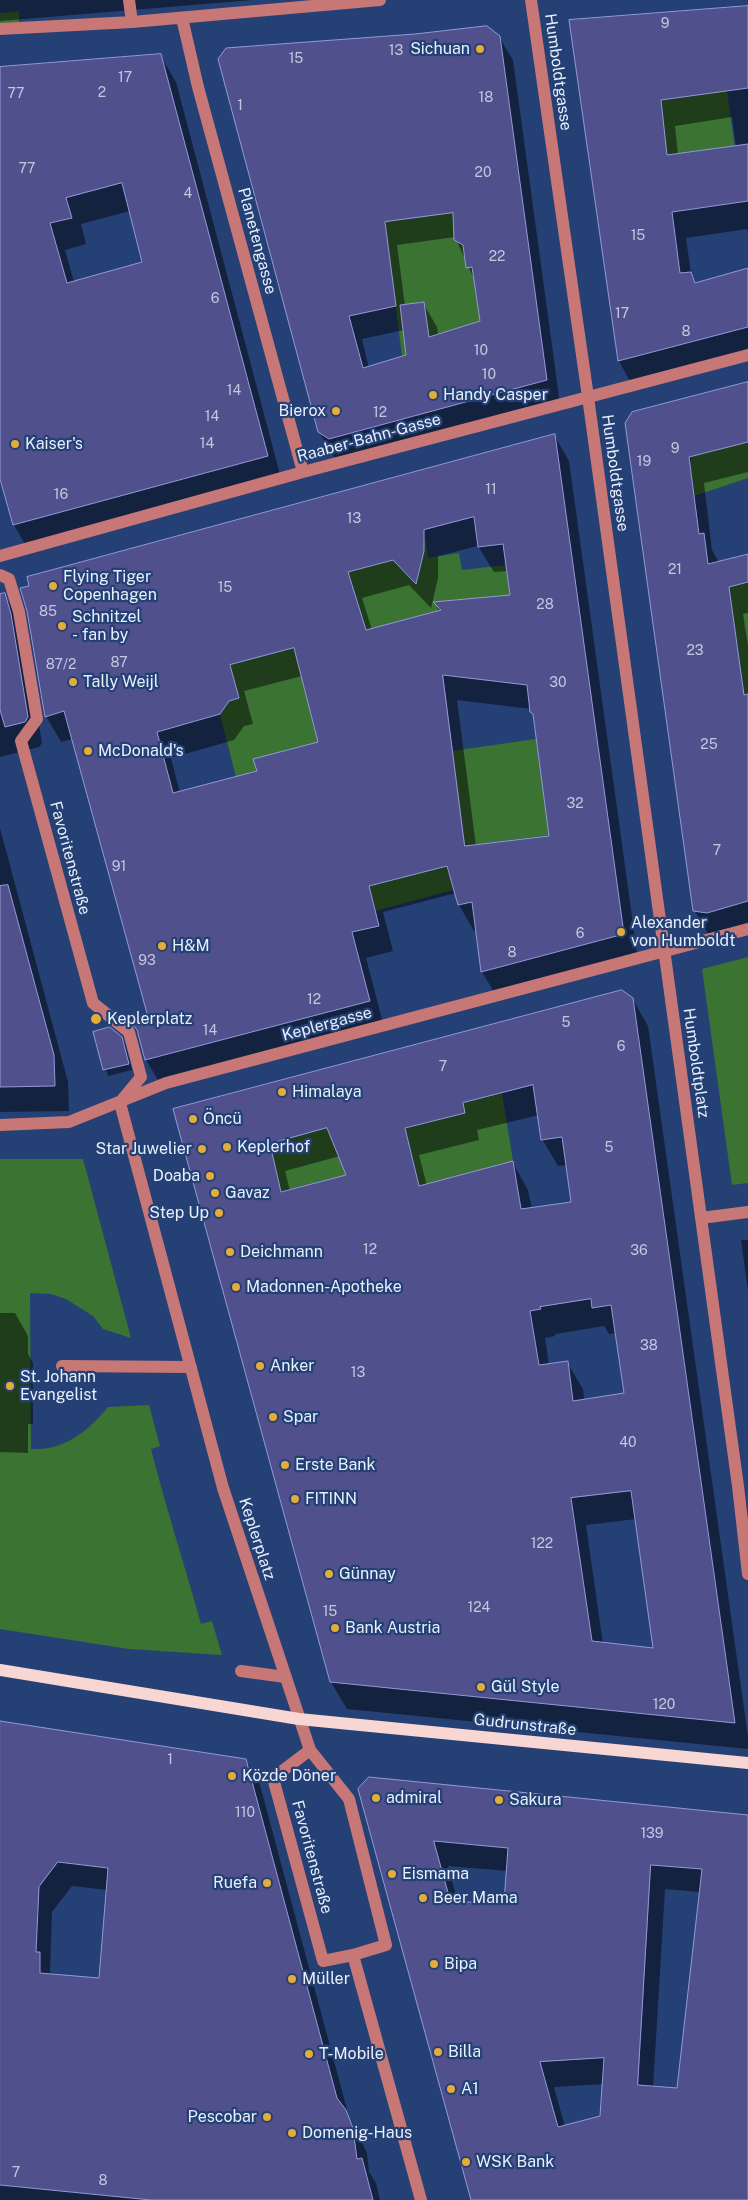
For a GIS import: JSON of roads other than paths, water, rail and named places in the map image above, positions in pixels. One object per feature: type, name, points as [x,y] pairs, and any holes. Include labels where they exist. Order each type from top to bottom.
[{"type":"main road","points":[[0,1670],[299,1719]]},
{"type":"main road","name":"Gudrunstraße","points":[[299,1719],[748,1763]]},
{"type":"street","points":[[129,0],[132,22]]},
{"type":"street","points":[[0,29],[132,22],[318,3],[380,0]]},
{"type":"street","name":"Humboldtgasse","points":[[531,0],[588,397],[664,952]]},
{"type":"street","name":"Planetengasse","points":[[182,18],[198,87],[303,472]]},
{"type":"street","name":"Raaber-Bahn-Gasse","points":[[0,556],[303,472],[748,355]]},
{"type":"street","name":"Favoritenstraße","points":[[0,575],[9,579],[19,612],[37,719],[21,741],[93,1003],[129,1032],[141,1078],[120,1102]]},
{"type":"street","points":[[664,952],[748,929]]},
{"type":"street","name":"Keplergasse","points":[[0,1125],[69,1122],[166,1083],[664,952]]},
{"type":"street","name":"Humboldtplatz","points":[[664,952],[701,1218]]},
{"type":"street","name":"Keplerplatz","points":[[120,1102],[223,1488],[285,1677]]},
{"type":"street","points":[[748,1212],[701,1218],[743,1485],[748,1574]]},
{"type":"street","points":[[62,1366],[191,1367]]},
{"type":"street","points":[[241,1671],[285,1677]]},
{"type":"street","name":"Favoritenstraße","points":[[285,1677],[310,1750],[349,1799],[386,1945],[353,1955],[323,1961],[273,1778],[310,1750]]},
{"type":"street","points":[[353,1955],[421,2200]]},
{"type":"place","name":"Sichuan","points":[[480,49]]},
{"type":"place","name":"Handy Casper","points":[[433,395]]},
{"type":"place","name":"Bierox","points":[[336,411]]},
{"type":"place","name":"Kaiser's","points":[[15,444]]},
{"type":"place","name":"Flying Tiger Copenhagen","points":[[53,586]]},
{"type":"place","name":"Schnitzel - fan by","points":[[62,626]]},
{"type":"place","name":"Tally Weijl","points":[[73,682]]},
{"type":"place","name":"McDonald's","points":[[88,751]]},
{"type":"place","name":"Alexander von Humboldt","points":[[621,932]]},
{"type":"place","name":"H&M","points":[[162,946]]},
{"type":"place","name":"Keplerplatz","points":[[96,1019]]},
{"type":"place","name":"Himalaya","points":[[282,1092]]},
{"type":"place","name":"Öncü","points":[[193,1119]]},
{"type":"place","name":"Keplerhof","points":[[227,1147]]},
{"type":"place","name":"Star Juwelier","points":[[202,1149]]},
{"type":"place","name":"Doaba","points":[[210,1176]]},
{"type":"place","name":"Gavaz","points":[[215,1193]]},
{"type":"place","name":"Step Up","points":[[219,1213]]},
{"type":"place","name":"Deichmann","points":[[230,1252]]},
{"type":"place","name":"Madonnen-Apotheke","points":[[236,1287]]},
{"type":"place","name":"Anker","points":[[260,1366]]},
{"type":"place","name":"St. Johann Evangelist","points":[[10,1386]]},
{"type":"place","name":"Spar","points":[[273,1417]]},
{"type":"place","name":"Erste Bank","points":[[285,1465]]},
{"type":"place","name":"FITINN","points":[[295,1499]]},
{"type":"place","name":"Günnay","points":[[329,1574]]},
{"type":"place","name":"Bank Austria","points":[[335,1628]]},
{"type":"place","name":"Gül Style","points":[[481,1687]]},
{"type":"place","name":"Közde Döner","points":[[232,1776]]},
{"type":"place","name":"admiral","points":[[376,1798]]},
{"type":"place","name":"Sakura","points":[[499,1800]]},
{"type":"place","name":"Eismama","points":[[392,1874]]},
{"type":"place","name":"Ruefa","points":[[267,1883]]},
{"type":"place","name":"Beer Mama","points":[[423,1898]]},
{"type":"place","name":"Bipa","points":[[434,1964]]},
{"type":"place","name":"Müller","points":[[292,1979]]},
{"type":"place","name":"Billa","points":[[438,2052]]},
{"type":"place","name":"T-Mobile","points":[[309,2054]]},
{"type":"place","name":"A1","points":[[451,2089]]},
{"type":"place","name":"Pescobar","points":[[267,2117]]},
{"type":"place","name":"Domenig-Haus","points":[[292,2133]]},
{"type":"place","name":"WSK Bank","points":[[466,2162]]}]
